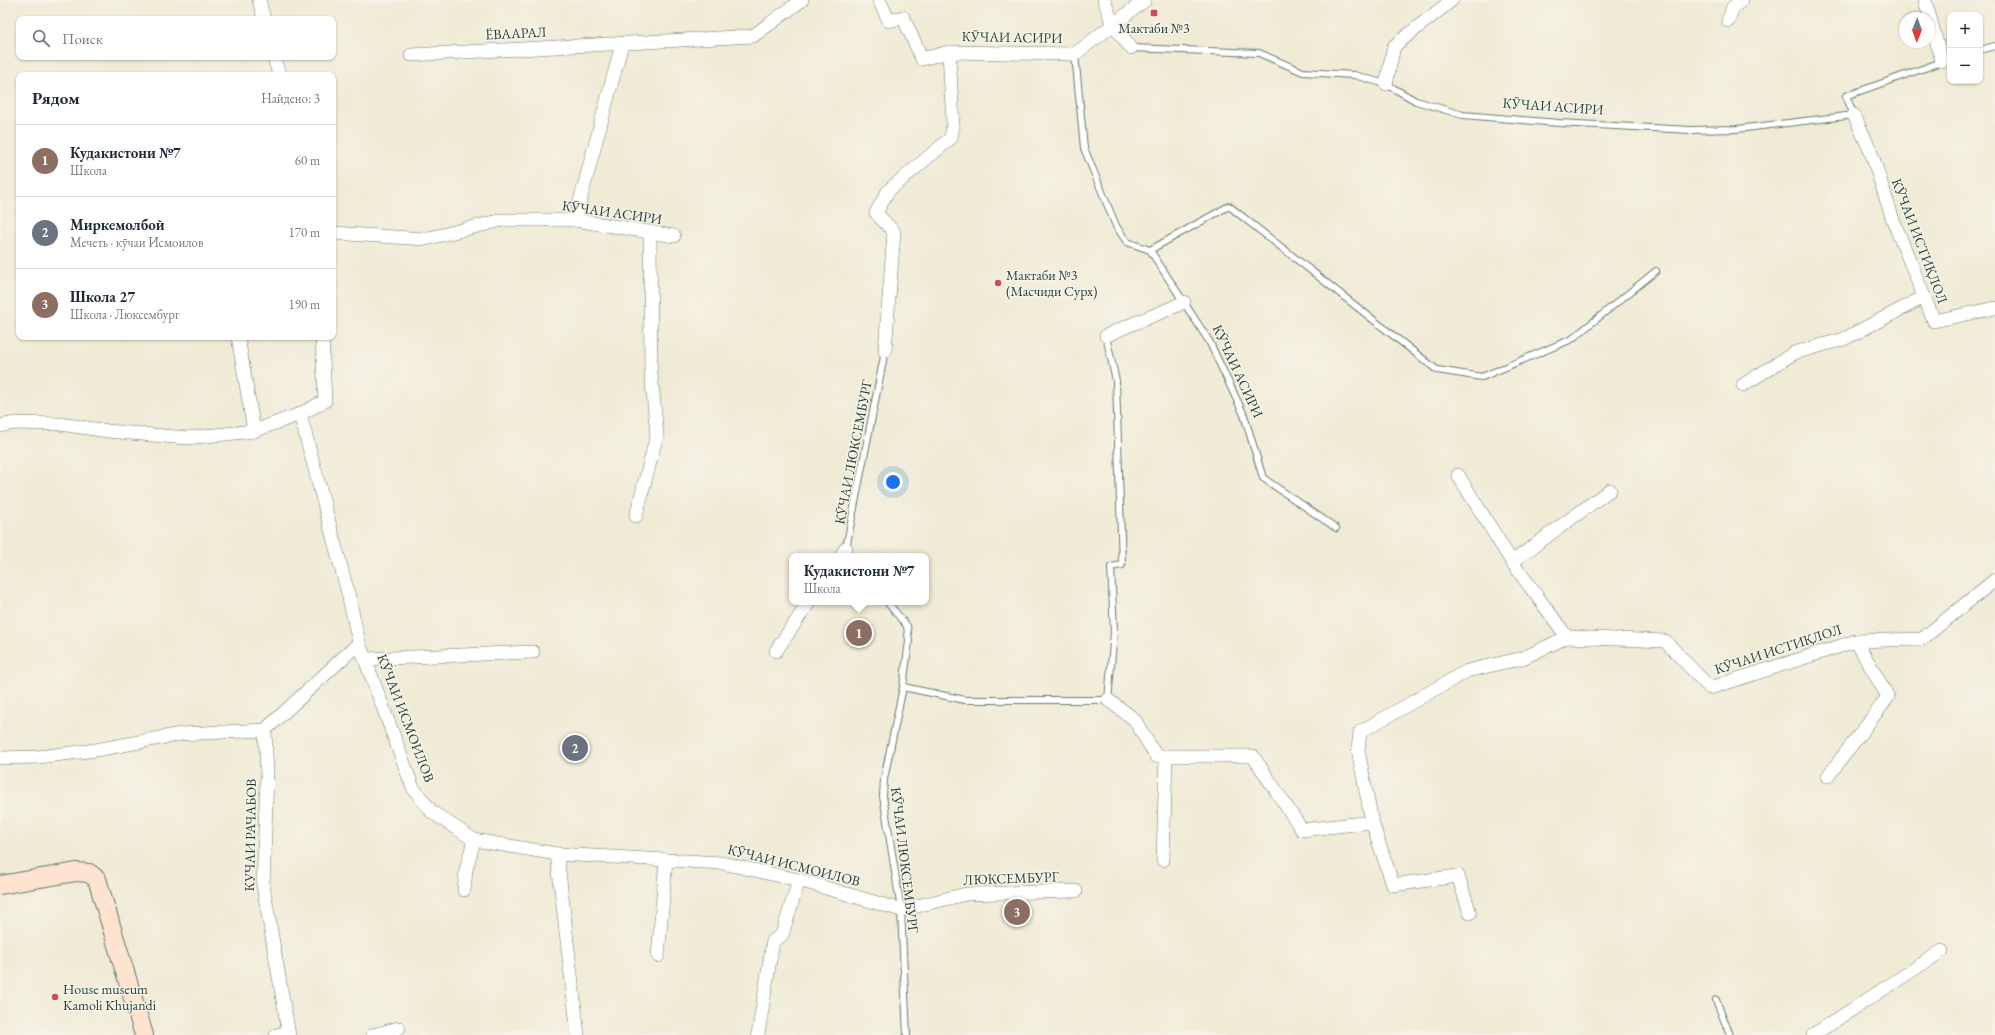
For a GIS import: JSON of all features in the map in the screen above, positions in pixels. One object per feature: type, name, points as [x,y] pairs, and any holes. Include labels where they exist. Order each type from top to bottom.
[{"type":"street","points":[[259,0],[263,16]]},
{"type":"street","name":"ЁВААРАЛ","points":[[411,54],[753,36],[802,0]]},
{"type":"street","points":[[879,0],[889,21],[902,17],[922,59],[949,52]]},
{"type":"street","points":[[1104,0],[1113,26],[1131,48]]},
{"type":"street","points":[[1075,54],[1145,0]]},
{"type":"street","points":[[1386,84],[1394,46],[1452,0]]},
{"type":"street","points":[[1728,21],[1733,7],[1742,0]]},
{"type":"street","points":[[1925,0],[1946,60]]},
{"type":"street","points":[[574,220],[622,44]]},
{"type":"street","name":"КӮЧАИ АСИРИ","points":[[885,351],[894,232],[876,212],[888,191],[951,138],[953,125],[949,52],[1075,54]]},
{"type":"street","points":[[275,60],[277,72]]},
{"type":"street","name":"КӮЧАИ ИСТИҚЛОЛ","points":[[1854,115],[1871,152],[1893,220],[1934,321],[1995,308]]},
{"type":"street","name":"КӮЧАИ АСИРИ","points":[[336,233],[425,239],[503,220],[574,220],[674,236]]},
{"type":"street","points":[[636,516],[657,435],[651,373],[650,233]]},
{"type":"street","points":[[1743,385],[1794,353],[1844,339],[1924,297]]},
{"type":"street","points":[[1106,336],[1123,327],[1164,312],[1184,302]]},
{"type":"street","points":[[239,340],[254,431]]},
{"type":"street","points":[[0,426],[14,423],[60,424],[108,431],[186,438],[254,431],[300,414],[325,401],[322,340]]},
{"type":"street","name":"КӮЧАИ ИСМОИЛОВ","points":[[300,414],[348,593],[359,643],[413,788],[432,812],[474,840],[556,854],[722,863],[799,880],[901,910]]},
{"type":"street","points":[[1458,475],[1512,562],[1567,637]]},
{"type":"street","points":[[1512,562],[1610,490]]},
{"type":"street","name":"КӮЧАИ ИСТИҚЛОЛ","points":[[1372,822],[1358,750],[1360,732],[1438,689],[1467,671],[1523,658],[1567,637],[1665,641],[1710,688],[1856,641],[1922,639],[1995,580]]},
{"type":"street","points":[[776,651],[807,605]]},
{"type":"street","points":[[1828,776],[1888,697],[1856,641]]},
{"type":"street","points":[[0,758],[38,757],[89,751],[180,734],[265,730],[359,643]]},
{"type":"street","points":[[365,659],[533,652]]},
{"type":"street","points":[[1108,700],[1134,719],[1156,756],[1253,756],[1302,830],[1372,822],[1393,885],[1458,876],[1470,913]]},
{"type":"street","name":"КУЧАИ РАЧАБОВ","points":[[265,730],[267,776],[262,885],[284,1034]]},
{"type":"street","points":[[1163,860],[1166,756]]},
{"type":"street","points":[[464,890],[466,870],[474,840]]},
{"type":"street","points":[[556,854],[578,1035]]},
{"type":"street","points":[[658,956],[666,860]]},
{"type":"street","points":[[0,884],[76,872],[88,873],[97,879],[144,1035]]},
{"type":"street","points":[[758,1035],[773,941],[782,935],[799,880]]},
{"type":"street","name":"ЛЮКСЕМБУРГ","points":[[901,910],[966,894],[1076,891]]},
{"type":"street","points":[[1813,1035],[1942,951]]},
{"type":"street","points":[[373,1035],[399,1028]]},
{"type":"lane","points":[[1983,49],[1995,46]]},
{"type":"lane","name":"КӮЧАИ АСИРИ","points":[[1131,48],[1259,53],[1303,72],[1354,75],[1386,84],[1416,101],[1463,116],[1690,130],[1737,128],[1854,115]]},
{"type":"lane","points":[[1075,54],[1084,148],[1116,226],[1127,242],[1150,250],[1229,206],[1437,370],[1482,377],[1572,340],[1656,271]]},
{"type":"lane","points":[[1854,115],[1846,96],[1946,60]]},
{"type":"lane","name":"КӮЧАИ АСИРИ","points":[[1150,250],[1210,341],[1244,416],[1263,478],[1336,528]]},
{"type":"lane","points":[[903,687],[965,700],[1108,700],[1114,632],[1111,567],[1122,565],[1116,381],[1106,336]]},
{"type":"lane","name":"КӮЧАИ ЛЮКСЕМБУРГ","points":[[846,553],[885,351]]},
{"type":"lane","name":"КӮЧАИ ЛЮКСЕМБУРГ","points":[[890,605],[907,626],[909,641],[903,687],[884,779],[883,796],[901,910],[908,1035]]},
{"type":"lane","points":[[1716,1000],[1730,1035]]},
{"type":"place","name":"Мактаби №3","points":[[1154,13]]},
{"type":"place","name":"Мактаби №3 (Масчиди Сурх)","points":[[998,283]]},
{"type":"place","name":"Кудакистони №7","points":[[859,633]]},
{"type":"place","name":"Миркемолбой","points":[[575,748]]},
{"type":"place","name":"Школа 27","points":[[1017,912]]},
{"type":"place","name":"House museum Kamoli Khujandi","points":[[55,997]]}]
